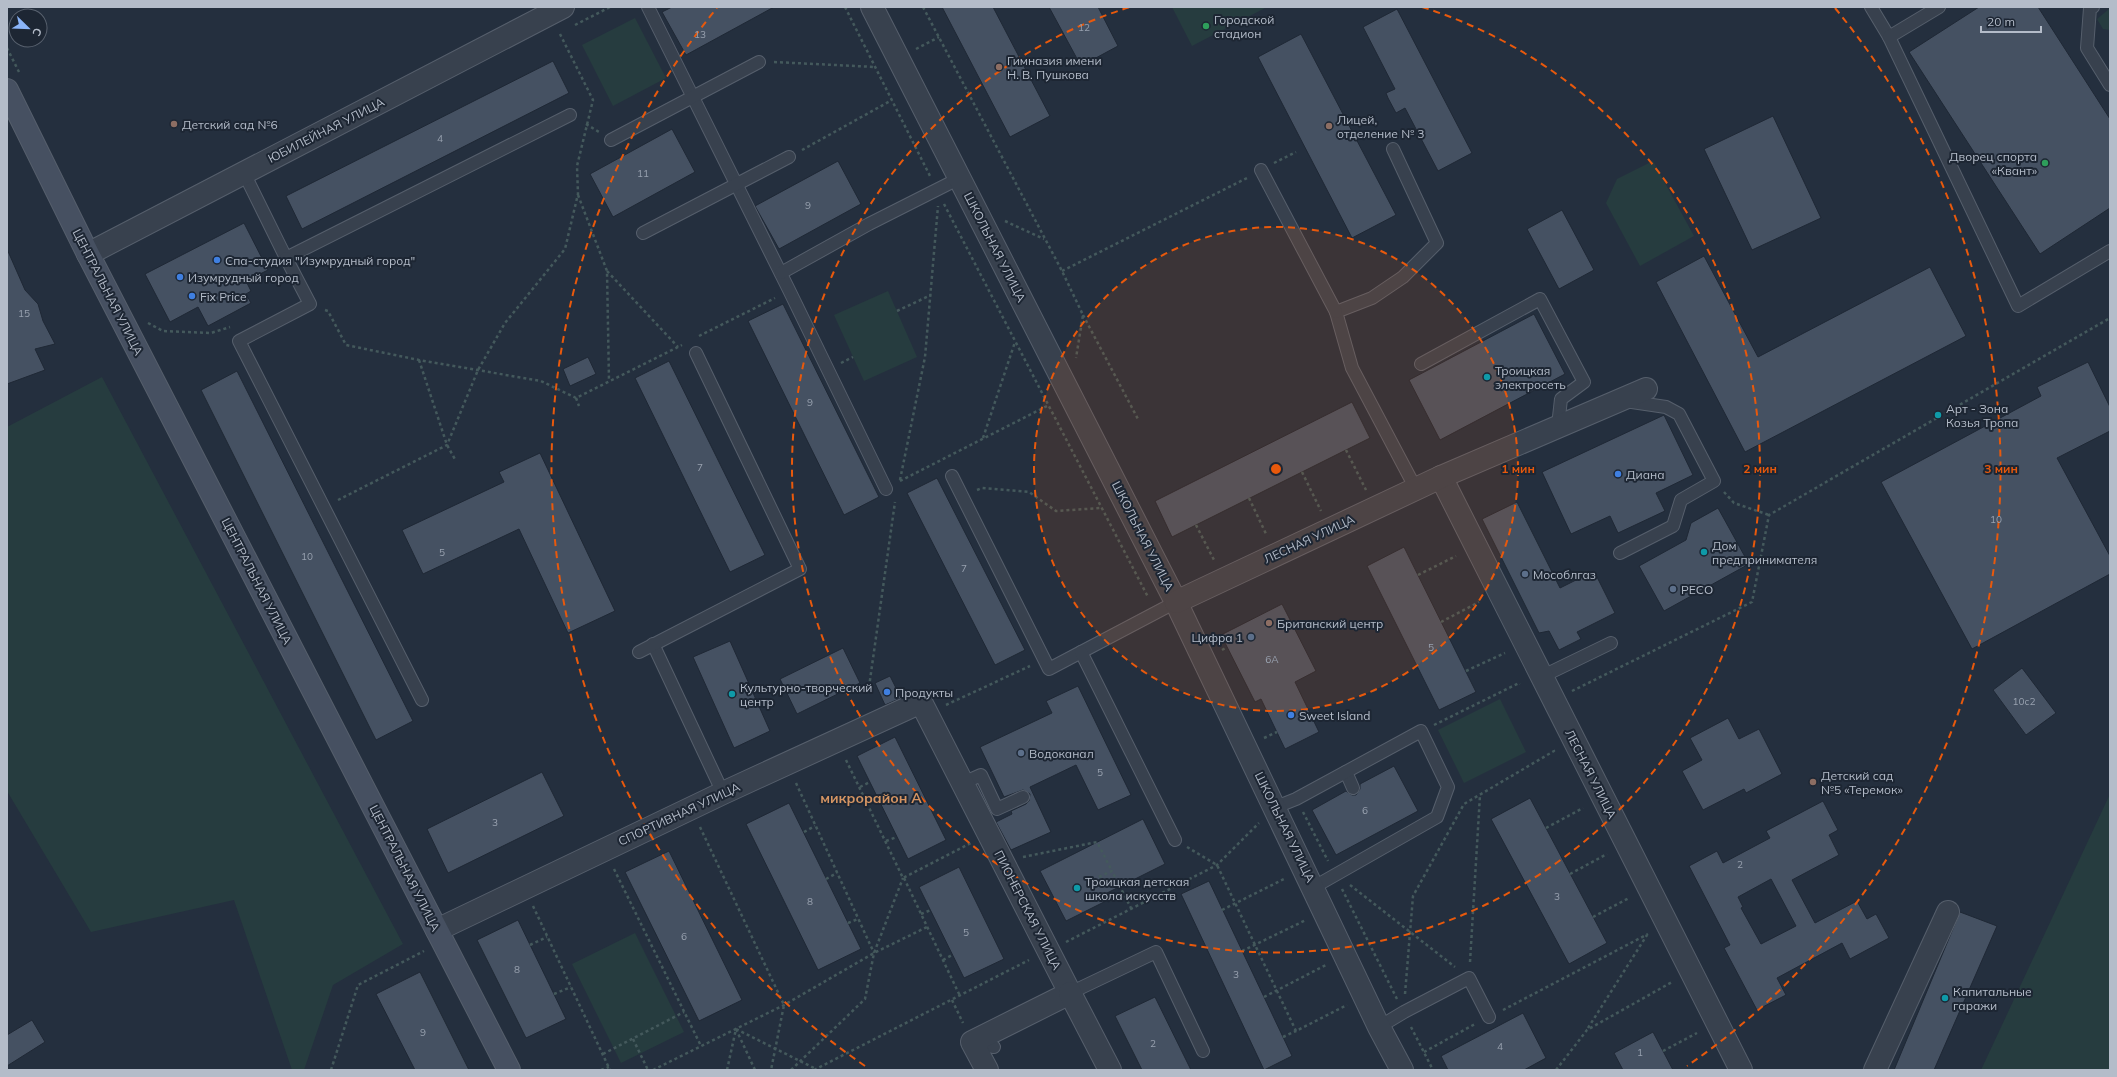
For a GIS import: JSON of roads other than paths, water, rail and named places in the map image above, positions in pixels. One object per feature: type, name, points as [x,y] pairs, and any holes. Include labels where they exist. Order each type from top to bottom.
[{"type":"main road","name":"ЦЕНТРАЛЬНАЯ УЛИЦА","points":[[7,90],[88,254],[509,1070]]},
{"type":"street","name":"ШКОЛЬНАЯ УЛИЦА","points":[[872,7],[1176,602],[1276,807],[1378,1027],[1402,1070]]},
{"type":"street","name":"ЮБИЛЕЙНАЯ УЛИЦА","points":[[88,254],[556,10]]},
{"type":"street","name":"ЛЕСНАЯ УЛИЦА","points":[[1176,602],[1442,477],[1646,389]]},
{"type":"street","name":"ЛЕСНАЯ УЛИЦА","points":[[1442,477],[1741,1070]]},
{"type":"street","name":"СПОРТИВНАЯ УЛИЦА","points":[[437,930],[699,804],[921,702]]},
{"type":"street","name":"ПИОНЕРСКАЯ УЛИЦА","points":[[921,702],[1110,1070]]},
{"type":"street","points":[[1875,1070],[1948,912]]},
{"type":"street","points":[[987,1070],[972,1042],[1070,992]]},
{"type":"lane","points":[[648,7],[735,185],[781,273],[886,489]]},
{"type":"lane","points":[[1871,7],[1889,37],[2018,306],[2110,251]]},
{"type":"lane","points":[[1889,37],[1939,7]]},
{"type":"lane","points":[[2093,7],[2090,8],[2087,48],[2110,85]]},
{"type":"lane","points":[[611,140],[759,62]]},
{"type":"lane","points":[[286,258],[570,115]]},
{"type":"lane","points":[[1336,312],[1372,298],[1397,281],[1437,243],[1393,149]]},
{"type":"lane","points":[[644,233],[789,157]]},
{"type":"lane","points":[[1261,170],[1336,312],[1352,368],[1416,489]]},
{"type":"lane","points":[[244,173],[310,304],[239,340],[422,700]]},
{"type":"lane","points":[[781,273],[938,192],[960,178]]},
{"type":"lane","points":[[1421,364],[1540,299],[1584,382],[1560,399],[1558,426]]},
{"type":"lane","points":[[639,652],[800,569],[696,353]]},
{"type":"lane","points":[[1620,400],[1666,407],[1679,414],[1714,481],[1681,500],[1674,526],[1620,553]]},
{"type":"lane","points":[[952,476],[1049,669],[1176,602]]},
{"type":"lane","points":[[1543,676],[1611,643]]},
{"type":"lane","points":[[653,644],[723,793]]},
{"type":"lane","points":[[1081,652],[1175,840]]},
{"type":"lane","points":[[1276,807],[1346,772],[1421,731],[1448,787],[1437,817],[1314,887]]},
{"type":"lane","points":[[1346,772],[1353,788]]},
{"type":"lane","points":[[963,783],[981,775],[997,809],[1023,797]]},
{"type":"lane","points":[[1070,992],[1156,952],[1203,1051]]},
{"type":"lane","points":[[1378,1027],[1469,978],[1489,1017]]},
{"type":"lane","points":[[972,1042],[994,1047]]},
{"type":"place","name":"Городской стадион","points":[[1206,26]]},
{"type":"place","name":"Гимназия имени Н. В. Пушкова","points":[[999,67]]},
{"type":"place","name":"Детский сад №6","points":[[174,124]]},
{"type":"place","name":"Лицей, отделение № 3","points":[[1329,126]]},
{"type":"place","name":"Дворец спорта «Квант»","points":[[2045,163]]},
{"type":"place","name":"Спа-студия \"Изумрудный город\"","points":[[217,260]]},
{"type":"place","name":"Изумрудный город","points":[[180,277]]},
{"type":"place","name":"Fix Price","points":[[192,296]]},
{"type":"place","name":"Троицкая электросеть","points":[[1487,377]]},
{"type":"place","name":"Арт - Зона Козья Тропа","points":[[1938,415]]},
{"type":"place","name":"Диана","points":[[1618,474]]},
{"type":"place","name":"Дом предпринимателя","points":[[1704,552]]},
{"type":"place","name":"Мособлгаз","points":[[1525,574]]},
{"type":"place","name":"РЕСО","points":[[1673,589]]},
{"type":"place","name":"Британский центр","points":[[1269,623]]},
{"type":"place","name":"Цифра 1","points":[[1251,637]]},
{"type":"place","name":"Продукты","points":[[887,692]]},
{"type":"place","name":"Культурно-творческий центр","points":[[732,694]]},
{"type":"place","name":"Sweet Island","points":[[1291,715]]},
{"type":"place","name":"Водоканал","points":[[1021,753]]},
{"type":"place","name":"Детский сад №5 «Теремок»","points":[[1813,782]]},
{"type":"place","name":"Троицкая детская школа искусств","points":[[1077,888]]},
{"type":"place","name":"Капитальные гаражи","points":[[1945,998]]},
{"type":"district","name":"микрорайон А","points":[[871,798]]}]
